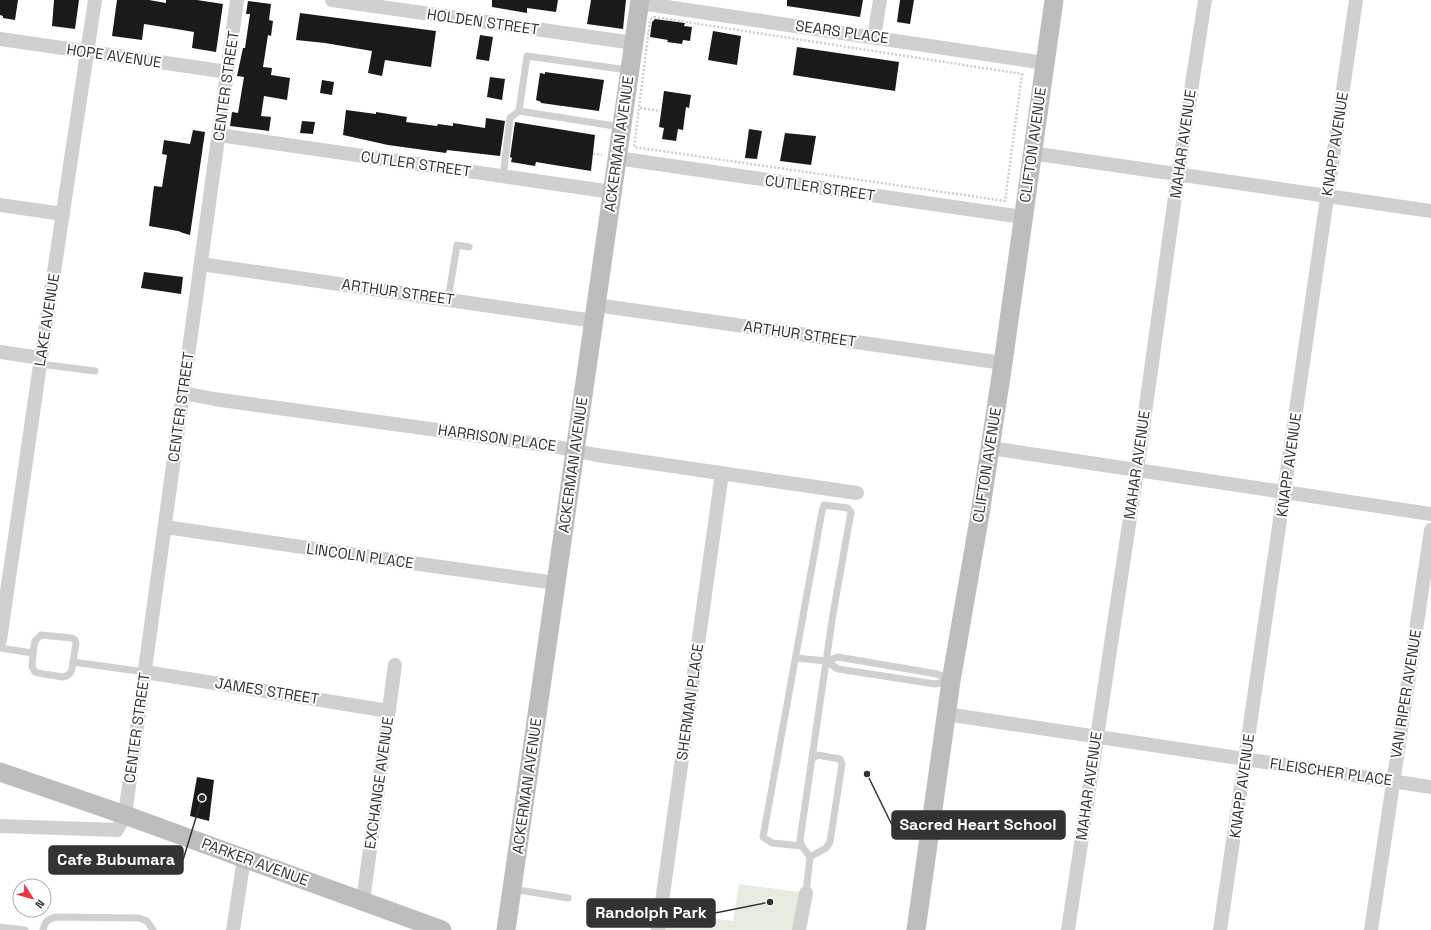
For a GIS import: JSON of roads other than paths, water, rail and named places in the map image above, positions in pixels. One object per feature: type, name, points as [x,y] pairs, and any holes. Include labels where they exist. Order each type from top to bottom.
[{"type":"street","name":"LAKE AVENUE","points":[[0,640],[96,0]]},
{"type":"street","name":"CENTER STREET","points":[[125,815],[238,0]]},
{"type":"street","name":"HOLDEN STREET","points":[[332,0],[634,43]]},
{"type":"street","points":[[874,37],[880,0]]},
{"type":"street","name":"CLIFTON AVENUE","points":[[916,930],[951,681],[1003,363],[1022,217],[1054,0]]},
{"type":"street","name":"MAHAR AVENUE","points":[[1068,930],[1137,471],[1178,175],[1205,0]]},
{"type":"street","name":"KNAPP AVENUE","points":[[1220,930],[1356,0]]},
{"type":"street","name":"ACKERMAN AVENUE","points":[[506,930],[612,192],[606,156],[621,127],[621,69],[634,43],[640,1]]},
{"type":"street","name":"SEARS PLACE","points":[[640,1],[1045,63]]},
{"type":"street","name":"HOPE AVENUE","points":[[0,39],[228,72]]},
{"type":"street","name":"CUTLER STREET","points":[[219,135],[612,192]]},
{"type":"street","points":[[1032,153],[1431,211]]},
{"type":"street","name":"CUTLER STREET","points":[[606,156],[1022,217]]},
{"type":"street","points":[[0,205],[63,214]]},
{"type":"street","name":"ARTHUR STREET","points":[[201,264],[448,300],[595,313],[1003,363]]},
{"type":"street","points":[[0,352],[41,361]]},
{"type":"street","name":"HARRISON PLACE","points":[[183,393],[214,399],[552,446],[597,455],[857,493]]},
{"type":"street","points":[[990,448],[1431,514]]},
{"type":"street","name":"SHERMAN PLACE","points":[[658,930],[722,473]]},
{"type":"street","name":"LINCOLN PLACE","points":[[165,527],[556,583]]},
{"type":"street","name":"VAN RIPER AVENUE","points":[[1371,930],[1431,530]]},
{"type":"street","name":"EXCHANGE AVENUE","points":[[363,901],[395,665]]},
{"type":"street","name":"JAMES STREET","points":[[145,672],[389,711]]},
{"type":"street","name":"FLEISCHER PLACE","points":[[946,714],[1096,738],[1431,787]]},
{"type":"street","name":"PARKER AVENUE","points":[[0,772],[125,815],[442,930]]},
{"type":"street","points":[[0,826],[117,830],[125,815]]},
{"type":"street","points":[[233,930],[244,859]]},
{"type":"street","points":[[799,930],[806,893]]},
{"type":"lane","points":[[503,177],[510,118],[519,111],[528,56],[621,69]]},
{"type":"lane","points":[[519,111],[621,127]]},
{"type":"lane","points":[[448,300],[457,245],[469,247]]},
{"type":"lane","points":[[41,361],[95,371]]},
{"type":"lane","points":[[802,846],[772,843],[764,837],[824,505],[848,508],[851,512],[833,614],[800,840],[802,846],[810,857],[806,893]]},
{"type":"lane","points":[[41,635],[72,638],[76,643],[71,672],[63,677],[35,672],[32,667],[33,653],[36,641],[41,635]]},
{"type":"lane","points":[[0,640],[33,653]]},
{"type":"lane","points":[[796,658],[826,661],[838,657],[937,674],[951,681]]},
{"type":"lane","points":[[826,661],[838,669],[934,684],[951,681]]},
{"type":"lane","points":[[73,662],[145,672]]},
{"type":"lane","points":[[810,857],[826,848],[830,842],[842,764],[840,759],[817,755],[812,759]]},
{"type":"lane","points":[[512,889],[568,898]]},
{"type":"lane","points":[[43,930],[44,923],[47,920],[56,917],[139,918],[147,921],[153,930]]},
{"type":"lane","points":[[0,927],[26,930]]},
{"type":"place","name":"Sacred Heart School","points":[[867,774]]},
{"type":"place","name":"Cafe Bubumara","points":[[202,798]]},
{"type":"place","name":"Randolph Park","points":[[770,902]]}]
